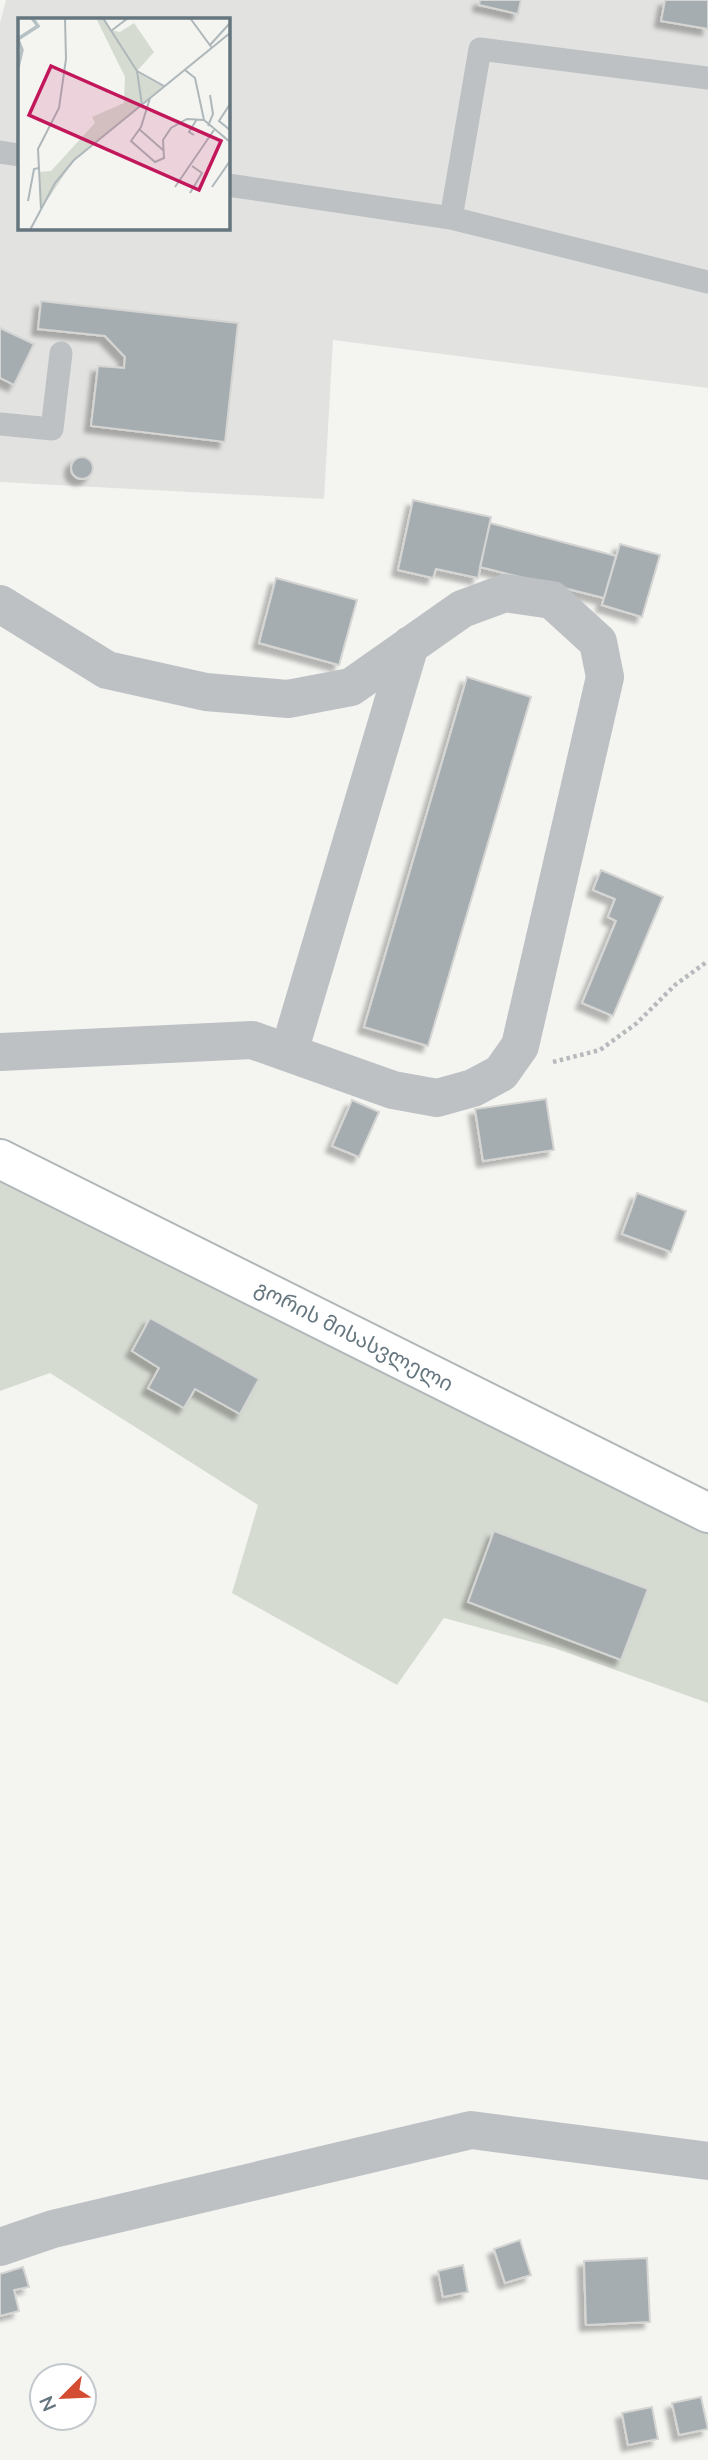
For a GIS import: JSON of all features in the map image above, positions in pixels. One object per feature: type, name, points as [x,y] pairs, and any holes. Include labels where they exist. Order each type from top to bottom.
[{"type":"main road","name":"გორის მისასვლელი","points":[[0,1159],[708,1513]]},
{"type":"street","points":[[0,604],[107,670],[206,692],[288,699],[351,687],[462,609],[505,593],[552,600],[598,642],[605,677],[520,1046],[501,1073],[473,1088],[437,1098],[393,1090],[252,1040],[0,1052]]},
{"type":"street","points":[[289,1052],[410,645]]},
{"type":"street","points":[[0,2247],[53,2229],[471,2130],[708,2161]]},
{"type":"lane","points":[[451,218],[480,49],[708,78]]},
{"type":"lane","points":[[0,152],[18,155]]},
{"type":"lane","points":[[229,185],[451,218],[708,282]]},
{"type":"lane","points":[[0,424],[52,429],[61,354]]},
{"type":"path","points":[[501,1073],[600,1050],[637,1023],[675,985],[708,961]]},
{"type":"shaded area","points":[[6,0],[708,0],[708,388],[333,340],[324,499],[0,482],[0,23]]},
{"type":"shaded area","points":[[0,1159],[708,1513],[708,1703],[554,1648],[444,1618],[397,1685],[232,1593],[258,1505],[50,1373],[0,1391]]},
{"type":"building","points":[[480,0],[521,0],[518,14],[479,5]]},
{"type":"building","points":[[665,0],[708,0],[708,29],[661,21]]},
{"type":"building","points":[[41,301],[238,323],[225,442],[91,426],[98,366],[124,368],[125,357],[105,336],[38,329]]},
{"type":"building","points":[[0,328],[34,344],[14,385],[0,378]]},
{"type":"building","points":[[82,457],[90,460],[93,468],[90,476],[82,479],[74,476],[71,468],[74,460]]},
{"type":"building","points":[[413,500],[491,517],[478,578],[436,569],[433,578],[398,570]]},
{"type":"building","points":[[490,523],[616,556],[604,598],[480,567]]},
{"type":"building","points":[[620,544],[660,555],[642,617],[602,605]]},
{"type":"building","points":[[276,578],[357,600],[339,665],[259,643]]},
{"type":"building","points":[[467,677],[531,697],[428,1046],[364,1027]]},
{"type":"building","points":[[601,870],[663,897],[613,1016],[582,1003],[616,921],[608,917],[615,899],[593,890]]},
{"type":"building","points":[[546,1099],[554,1150],[483,1161],[475,1109]]},
{"type":"building","points":[[352,1100],[379,1112],[359,1157],[332,1146]]},
{"type":"building","points":[[637,1193],[686,1211],[671,1252],[622,1234]]},
{"type":"building","points":[[150,1318],[259,1379],[240,1414],[195,1389],[184,1408],[148,1388],[159,1368],[132,1351]]},
{"type":"building","points":[[494,1531],[648,1589],[621,1660],[468,1602]]},
{"type":"building","points":[[520,2240],[531,2275],[505,2283],[494,2249]]},
{"type":"building","points":[[647,2258],[650,2322],[586,2325],[584,2261]]},
{"type":"building","points":[[463,2265],[468,2292],[443,2297],[438,2271]]},
{"type":"building","points":[[23,2267],[29,2287],[14,2290],[19,2311],[0,2316],[0,2274]]},
{"type":"building","points":[[701,2397],[708,2429],[679,2435],[672,2403]]},
{"type":"building","points":[[652,2407],[658,2439],[628,2445],[622,2413]]}]
